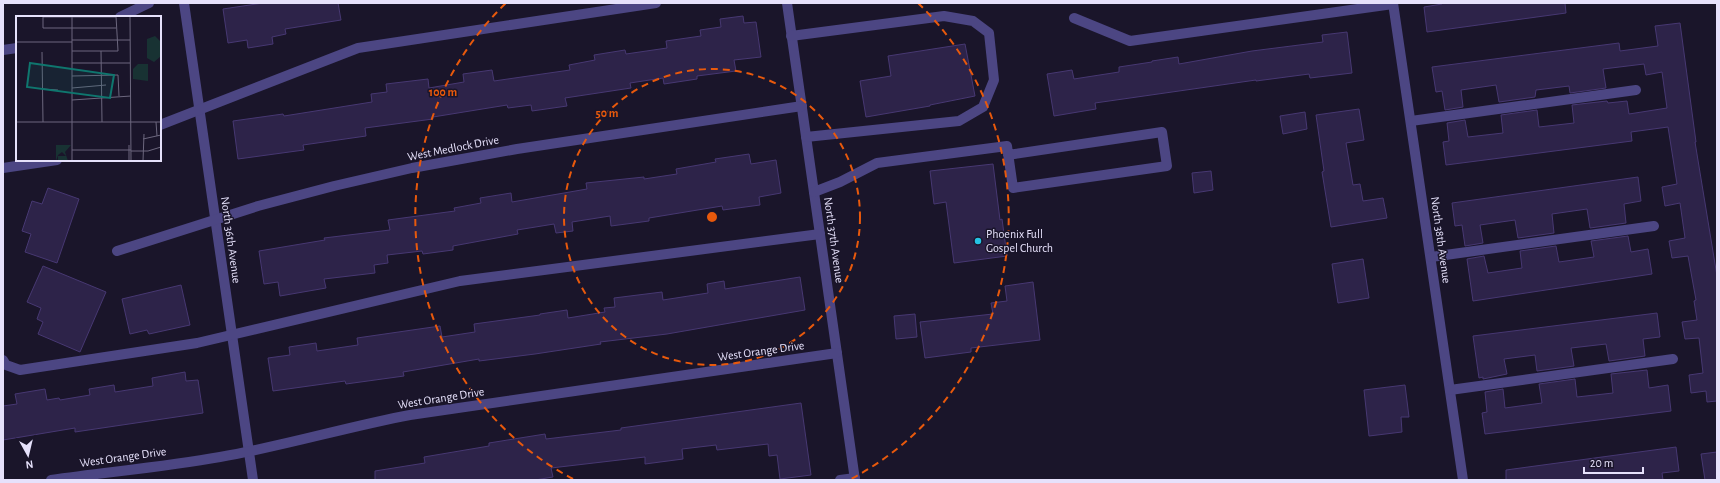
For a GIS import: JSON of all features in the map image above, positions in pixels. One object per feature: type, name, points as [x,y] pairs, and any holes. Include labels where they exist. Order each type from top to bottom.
[{"type":"street","points":[[122,16],[149,3]]},
{"type":"street","name":"North 36th Avenue","points":[[184,3],[198,110],[253,480]]},
{"type":"street","points":[[161,125],[358,48],[656,3]]},
{"type":"street","name":"North 37th Avenue","points":[[786,3],[855,479]]},
{"type":"street","points":[[1074,18],[1130,41],[1393,4]]},
{"type":"street","name":"North 38th Avenue","points":[[1393,4],[1463,480]]},
{"type":"street","points":[[791,36],[944,16],[973,20],[989,33],[994,80],[983,107],[959,121],[806,137]]},
{"type":"street","points":[[3,50],[16,48]]},
{"type":"street","points":[[1411,121],[1636,90]]},
{"type":"street","name":"West Medlock Drive","points":[[117,251],[215,219],[334,186],[412,168],[517,149],[802,106]]},
{"type":"street","points":[[814,192],[840,182],[877,163],[1007,146],[1008,155],[1013,188],[1167,166],[1162,132],[1008,155]]},
{"type":"street","points":[[3,168],[50,161]]},
{"type":"street","points":[[1431,257],[1654,226]]},
{"type":"street","points":[[3,360],[6,365],[20,370],[197,343],[460,281],[820,234]]},
{"type":"street","name":"West Orange Drive","points":[[51,480],[219,458],[369,422],[410,415],[837,353]]},
{"type":"street","points":[[1450,390],[1673,359]]},
{"type":"street","points":[[840,480],[855,479]]},
{"type":"building","points":[[263,3],[338,3],[341,20],[285,29],[286,34],[272,37],[273,44],[248,48],[247,40],[228,43],[223,9]]},
{"type":"building","points":[[1442,3],[1565,3],[1566,13],[1427,32],[1424,7]]},
{"type":"building","points":[[743,16],[744,23],[756,22],[761,57],[734,60],[736,71],[697,76],[697,79],[664,84],[663,78],[630,83],[631,88],[565,98],[567,106],[532,111],[531,105],[508,108],[507,105],[433,117],[433,119],[365,128],[366,136],[303,145],[304,150],[238,159],[233,121],[283,114],[284,116],[372,102],[371,94],[387,92],[386,84],[428,79],[429,88],[464,82],[463,74],[492,70],[494,81],[570,70],[569,65],[595,60],[594,55],[625,50],[626,54],[667,48],[666,41],[701,36],[700,30],[721,27],[720,19]]},
{"type":"building","points":[[1680,23],[1695,142],[1717,276],[1717,401],[1707,402],[1706,391],[1691,393],[1689,375],[1703,373],[1699,338],[1685,339],[1682,322],[1697,320],[1694,301],[1696,300],[1688,256],[1672,258],[1669,241],[1685,238],[1680,203],[1665,206],[1662,187],[1677,184],[1668,127],[1631,132],[1632,141],[1446,165],[1443,142],[1449,141],[1447,123],[1465,120],[1468,137],[1503,133],[1501,115],[1537,110],[1539,127],[1574,123],[1572,105],[1607,101],[1608,103],[1627,101],[1629,114],[1667,108],[1662,72],[1646,75],[1644,64],[1603,69],[1606,88],[1570,93],[1569,86],[1536,90],[1535,97],[1499,102],[1496,85],[1461,90],[1463,107],[1445,110],[1442,91],[1436,92],[1432,67],[1619,43],[1620,51],[1658,46],[1655,26]]},
{"type":"building","points":[[1347,32],[1352,73],[1310,78],[1309,74],[1256,80],[1095,103],[1096,109],[1054,116],[1047,74],[1072,70],[1074,79],[1119,72],[1119,67],[1178,57],[1179,64],[1252,51],[1323,42],[1322,35]]},
{"type":"building","points":[[965,44],[975,96],[930,106],[866,117],[860,81],[891,76],[888,56]]},
{"type":"building","points":[[1359,109],[1364,140],[1346,143],[1353,185],[1360,184],[1363,201],[1383,198],[1387,218],[1331,227],[1322,172],[1324,171],[1316,115]]},
{"type":"building","points":[[1305,112],[1307,129],[1283,134],[1280,116]]},
{"type":"building","points":[[749,154],[751,164],[776,160],[781,193],[759,197],[760,205],[723,210],[722,206],[649,218],[649,221],[611,226],[610,216],[572,222],[573,231],[556,233],[554,224],[517,230],[518,234],[453,246],[453,250],[423,254],[422,251],[387,255],[388,263],[374,265],[375,273],[324,279],[326,288],[280,296],[278,282],[264,284],[259,251],[325,240],[324,238],[390,230],[388,220],[455,211],[454,208],[481,203],[480,198],[511,193],[512,202],[587,189],[586,183],[644,177],[644,179],[677,174],[676,169],[716,162],[715,159]]},
{"type":"building","points":[[993,164],[1000,220],[1002,219],[1007,256],[954,263],[946,202],[934,204],[930,171]]},
{"type":"building","points":[[1211,171],[1213,190],[1194,193],[1192,173]]},
{"type":"building","points":[[1638,177],[1641,201],[1624,204],[1626,223],[1590,228],[1587,209],[1552,214],[1554,233],[1518,238],[1515,220],[1480,225],[1483,243],[1465,246],[1462,225],[1455,226],[1452,203]]},
{"type":"building","points":[[48,188],[79,199],[57,263],[25,252],[31,234],[22,231],[32,201],[42,204]]},
{"type":"building","points":[[1628,236],[1631,252],[1648,249],[1652,274],[1473,301],[1467,259],[1484,256],[1488,273],[1522,268],[1520,251],[1556,246],[1559,262],[1594,257],[1591,241]]},
{"type":"building","points":[[1363,259],[1369,298],[1338,303],[1332,264]]},
{"type":"building","points":[[43,266],[106,292],[80,352],[38,334],[43,322],[37,319],[41,308],[27,302]]},
{"type":"building","points":[[800,277],[805,310],[667,334],[600,342],[601,344],[535,354],[479,361],[479,359],[403,372],[404,376],[346,384],[345,381],[273,391],[268,358],[290,355],[289,347],[316,343],[317,351],[358,345],[357,338],[440,326],[442,337],[475,332],[474,324],[567,310],[568,318],[605,312],[604,308],[615,307],[614,298],[662,292],[663,300],[708,293],[707,284],[724,281],[725,289]]},
{"type":"building","points":[[1033,282],[1040,340],[971,348],[971,352],[925,358],[920,322],[993,314],[991,303],[1007,301],[1005,286]]},
{"type":"building","points":[[181,285],[190,325],[149,334],[147,330],[130,334],[122,299]]},
{"type":"building","points":[[1657,313],[1660,337],[1643,339],[1645,356],[1609,361],[1606,344],[1571,348],[1574,366],[1537,371],[1535,355],[1504,359],[1507,374],[1483,379],[1483,377],[1479,378],[1473,336]]},
{"type":"building","points":[[915,314],[917,337],[896,339],[894,316]]},
{"type":"building","points":[[1647,370],[1649,388],[1668,385],[1671,411],[1485,434],[1482,413],[1487,412],[1485,392],[1503,389],[1505,408],[1542,403],[1539,384],[1575,379],[1577,397],[1613,393],[1611,374]]},
{"type":"building","points":[[185,372],[186,381],[198,380],[203,413],[75,432],[75,428],[3,440],[3,406],[17,404],[15,394],[45,389],[47,400],[59,398],[60,400],[90,395],[89,389],[114,385],[115,392],[153,386],[152,378]]},
{"type":"building","points":[[1405,385],[1409,417],[1401,417],[1402,432],[1369,436],[1364,390]]},
{"type":"building","points":[[801,403],[811,475],[780,479],[777,455],[769,456],[768,444],[717,450],[716,445],[682,449],[683,459],[645,464],[645,457],[551,468],[553,477],[535,480],[375,480],[375,471],[425,463],[424,457],[489,446],[489,443],[545,434],[546,439],[621,430],[621,428]]},
{"type":"building","points":[[1676,447],[1679,471],[1662,473],[1663,480],[1506,480],[1506,470]]},
{"type":"building","points":[[1717,452],[1717,480],[1705,480],[1701,454]]},
{"type":"place","name":"Phoenix Full Gospel Church","points":[[978,241]]}]
